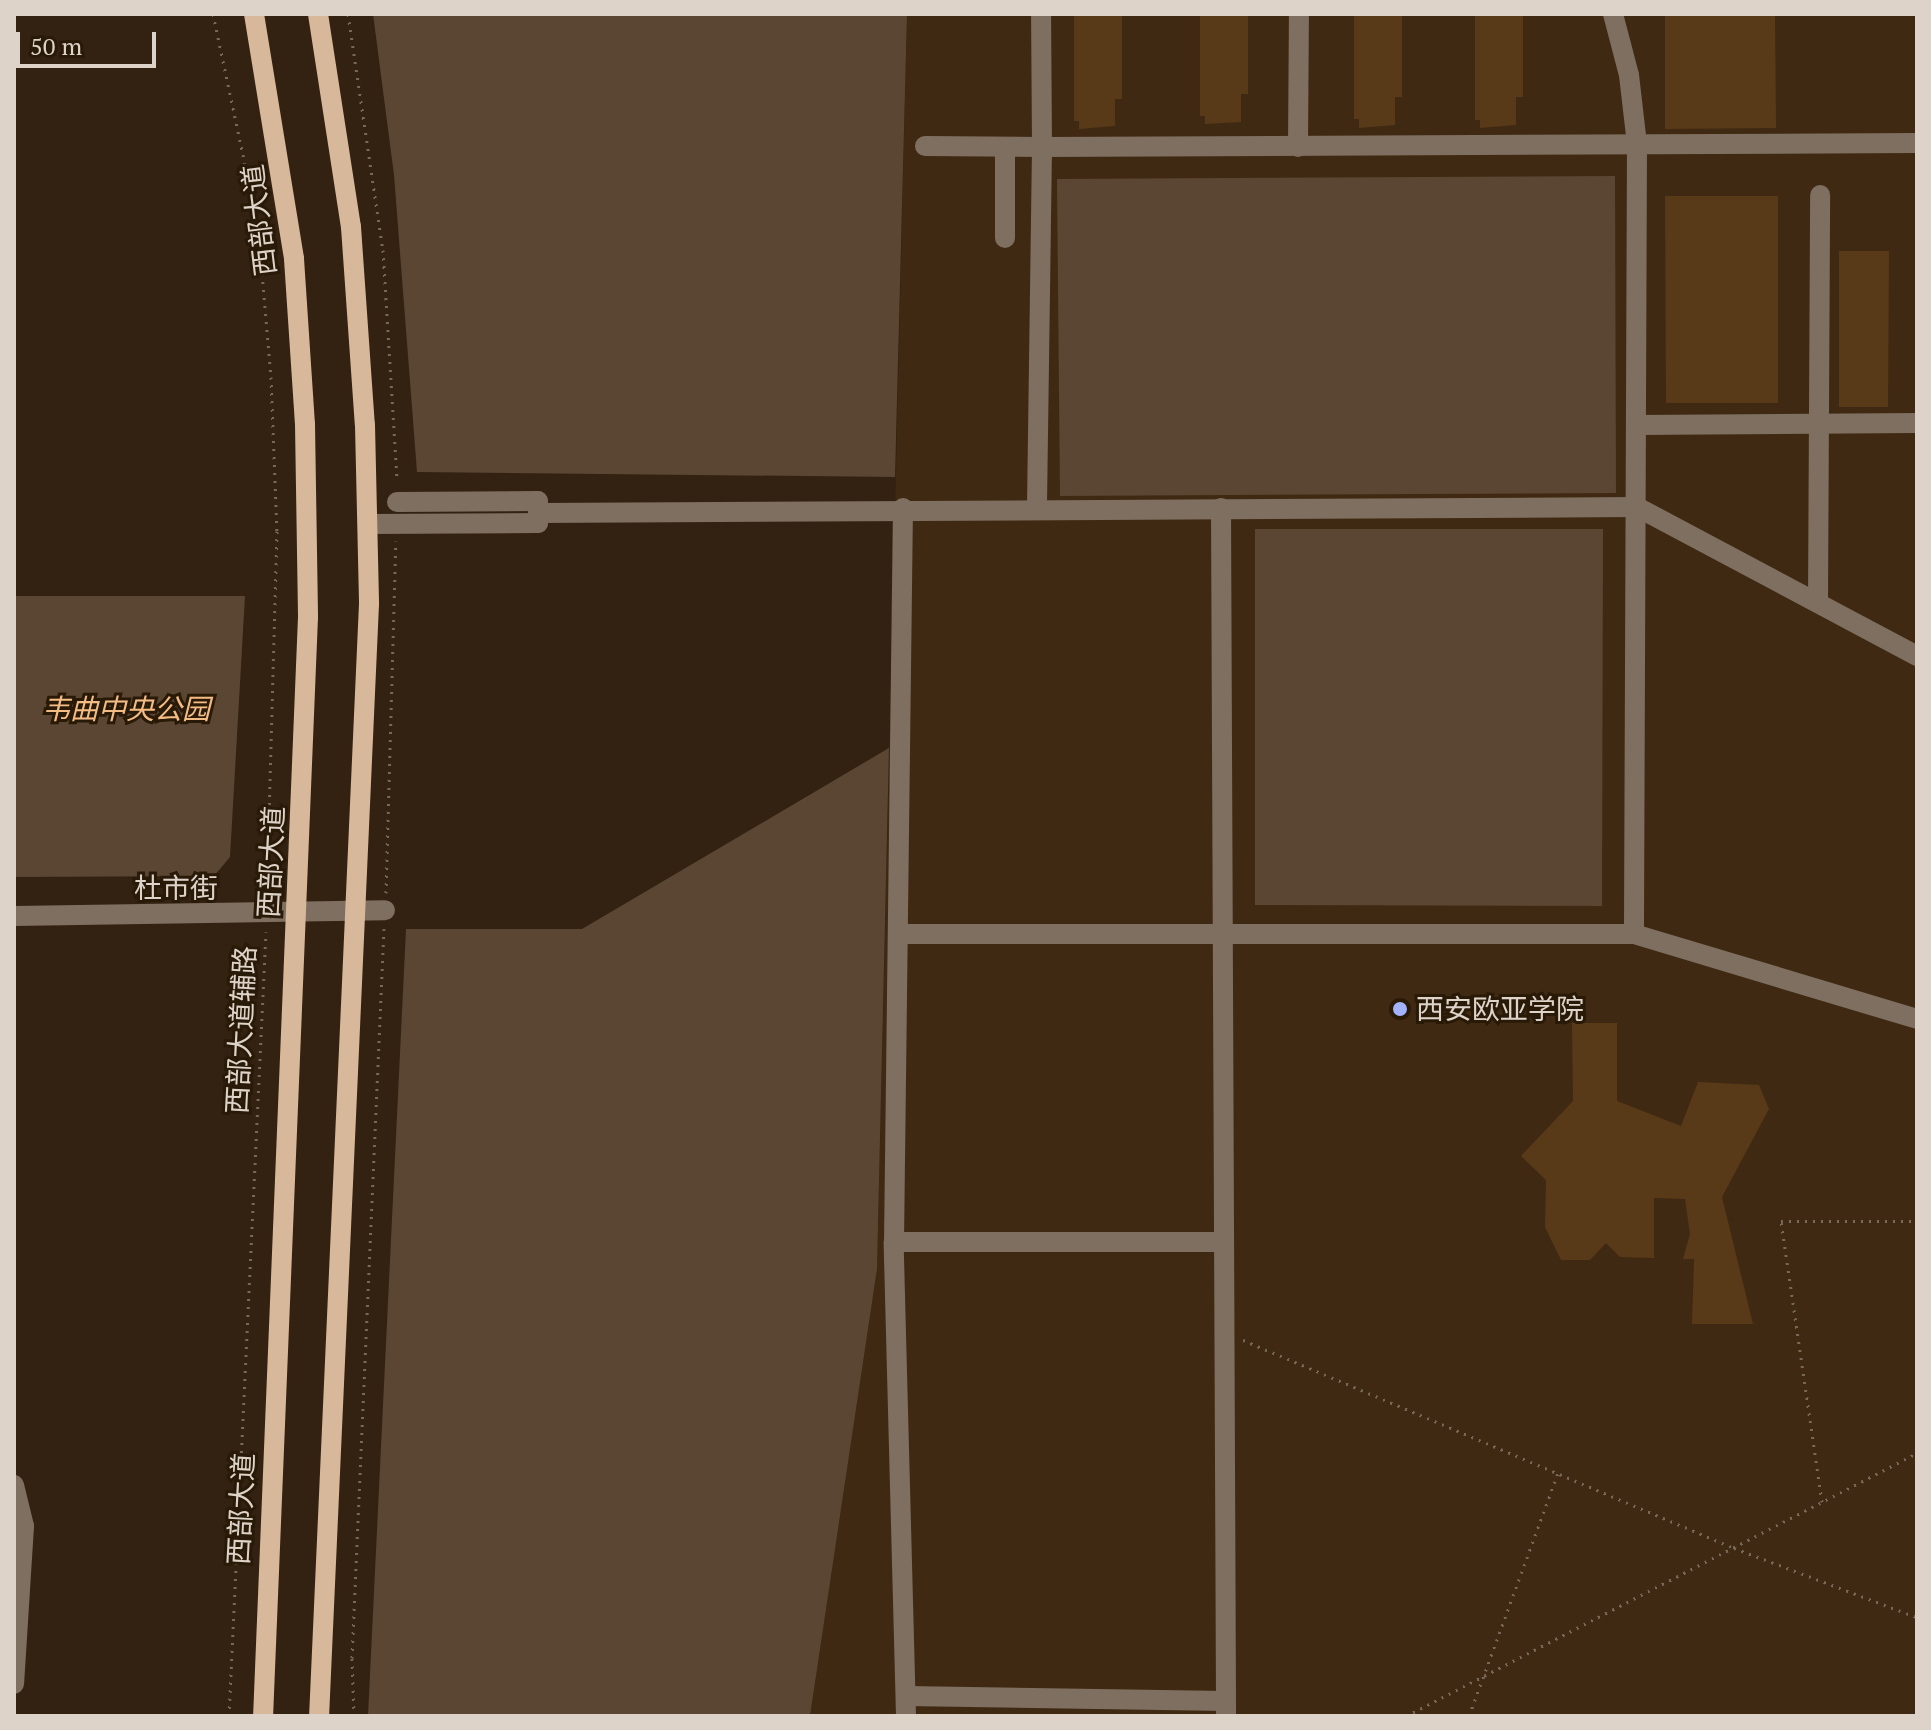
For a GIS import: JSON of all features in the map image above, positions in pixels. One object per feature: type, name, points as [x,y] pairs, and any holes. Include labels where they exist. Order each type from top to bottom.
[{"type":"main road","name":"西部大道","points":[[254,14],[287,202],[305,424],[308,632],[263,1716]]},
{"type":"main road","points":[[318,14],[351,227],[369,524],[368,683],[319,1716]]},
{"type":"street","points":[[1037,506],[1041,14]]},
{"type":"street","points":[[1298,147],[1299,14]]},
{"type":"street","points":[[1613,14],[1629,75],[1637,144],[1634,934]]},
{"type":"street","points":[[925,146],[1917,143]]},
{"type":"street","points":[[1005,147],[1005,238]]},
{"type":"street","points":[[1818,603],[1820,195]]},
{"type":"street","points":[[1637,425],[1917,423]]},
{"type":"street","points":[[369,524],[538,523],[538,501],[397,502]]},
{"type":"street","points":[[538,513],[1037,506],[1637,507],[1917,656]]},
{"type":"street","points":[[903,508],[894,1242],[906,1706],[1226,1708],[1221,1331],[1221,508]]},
{"type":"street","name":"杜市街","points":[[14,916],[266,915],[297,910],[356,913],[385,910]]},
{"type":"street","points":[[898,934],[1634,934],[1917,1019]]},
{"type":"street","points":[[894,1242],[1221,1242]]},
{"type":"street","points":[[14,1485],[24,1526],[14,1684]]},
{"type":"path","name":"西部大道辅路","points":[[213,14],[258,226],[272,393],[277,531],[266,915],[229,1716]]},
{"type":"path","points":[[1822,1502],[1781,1221],[1917,1221]]},
{"type":"path","points":[[1221,1331],[1734,1548],[1917,1617]]},
{"type":"path","points":[[1406,1716],[1917,1453]]},
{"type":"path","points":[[1469,1716],[1558,1473]]},
{"type":"shaded area","name":"西安欧亚学院","points":[[907,14],[1917,14],[1917,1716],[810,1716],[877,1269]]},
{"type":"green space","points":[[373,14],[907,14],[895,477],[417,472],[394,175]]},
{"type":"green space","points":[[1615,176],[1616,493],[1060,496],[1057,179]]},
{"type":"green space","points":[[1255,529],[1603,529],[1602,906],[1255,905]]},
{"type":"green space","name":"韦曲中央公园","points":[[14,596],[245,596],[230,857],[214,876],[14,877]]},
{"type":"green space","points":[[889,748],[877,1269],[810,1716],[368,1716],[406,929],[582,929]]},
{"type":"building","points":[[1074,14],[1122,14],[1122,99],[1115,99],[1115,126],[1079,129],[1079,121],[1074,121]]},
{"type":"building","points":[[1200,14],[1248,14],[1248,94],[1241,94],[1241,122],[1205,124],[1205,116],[1200,116]]},
{"type":"building","points":[[1354,14],[1402,14],[1402,97],[1395,97],[1395,125],[1359,128],[1359,119],[1354,119]]},
{"type":"building","points":[[1475,14],[1523,14],[1523,97],[1516,97],[1516,125],[1480,128],[1480,120],[1475,120]]},
{"type":"building","points":[[1665,14],[1775,14],[1776,128],[1665,129]]},
{"type":"building","points":[[1665,196],[1778,196],[1778,403],[1666,403]]},
{"type":"building","points":[[1839,251],[1889,251],[1888,407],[1839,407]]},
{"type":"building","points":[[1572,1023],[1617,1023],[1617,1101],[1681,1126],[1698,1082],[1759,1085],[1769,1109],[1722,1197],[1753,1324],[1692,1324],[1694,1259],[1683,1259],[1690,1234],[1685,1199],[1654,1198],[1654,1258],[1620,1257],[1606,1243],[1590,1260],[1561,1260],[1545,1227],[1546,1180],[1521,1156],[1573,1101]]},
{"type":"place","name":"西安欧亚学院","points":[[1400,1009]]}]
